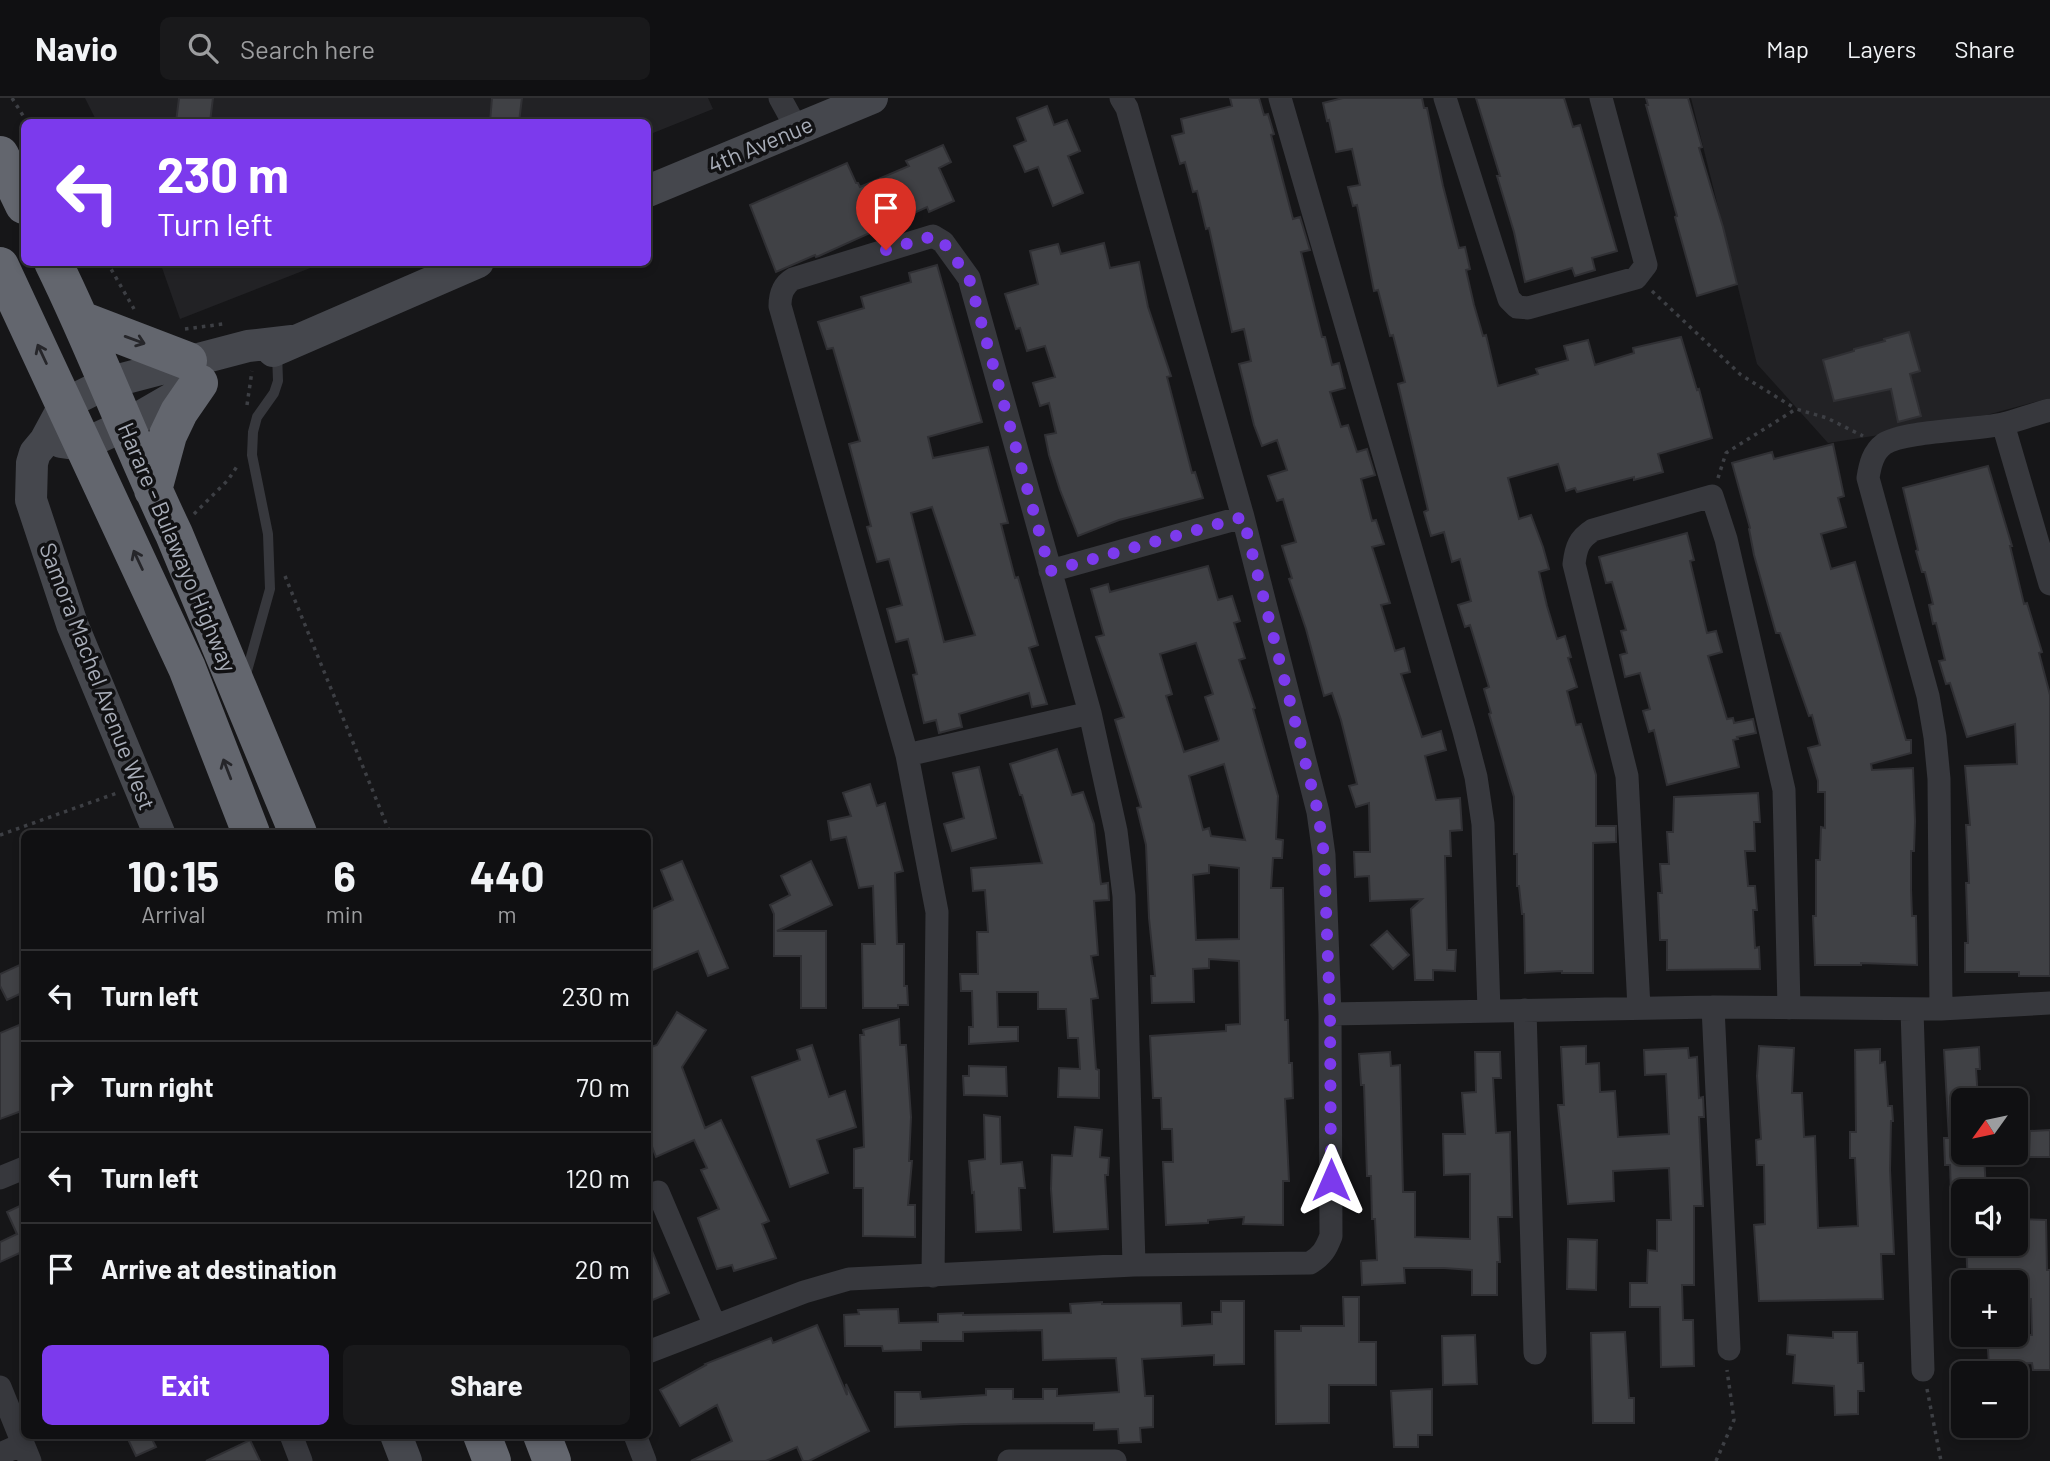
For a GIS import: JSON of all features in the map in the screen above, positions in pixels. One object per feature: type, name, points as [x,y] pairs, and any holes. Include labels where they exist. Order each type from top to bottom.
[{"type":"highway","points":[[0,155],[21,199]]},
{"type":"highway","name":"Harare - Bulawayo Highway","points":[[0,266],[65,404],[64,443],[139,560],[187,668],[250,830]]},
{"type":"highway","name":"Harare - Bulawayo Highway","points":[[55,266],[174,534],[297,830]]},
{"type":"highway","points":[[81,320],[190,358],[179,412],[168,435],[153,491]]},
{"type":"highway","points":[[484,1439],[492,1461]]},
{"type":"highway","points":[[544,1439],[552,1461]]},
{"type":"street","points":[[780,98],[797,129]]},
{"type":"street","name":"4th Avenue","points":[[651,190],[872,98]]},
{"type":"street","points":[[1280,98],[1476,777],[1483,824],[1489,1011]]},
{"type":"street","points":[[1445,98],[1509,299],[1517,307],[1528,308],[1636,278],[1646,265],[1601,98]]},
{"type":"street","points":[[651,1351],[830,1283],[849,1279],[1134,1265],[1310,1263],[1320,1257],[1327,1247],[1331,1236],[1330,1014],[1324,855],[1318,812],[1243,517],[1132,101]]},
{"type":"street","points":[[933,1276],[937,912],[907,755],[780,306],[780,296],[787,283],[933,236],[943,242],[969,278],[1090,713],[1116,831],[1124,897],[1134,1265]]},
{"type":"street","points":[[65,404],[107,383],[190,358],[268,349],[468,266]]},
{"type":"street","points":[[64,443],[125,425],[190,358]]},
{"type":"street","points":[[1941,1009],[1939,779],[1935,737],[1928,696],[1868,478],[1873,456],[1885,444],[1907,437],[2003,424],[2050,410]]},
{"type":"street","points":[[2003,424],[2050,584]]},
{"type":"street","name":"Samora Machel Avenue West","points":[[64,443],[35,453],[32,463],[31,500],[72,624],[158,830]]},
{"type":"street","points":[[1639,1008],[1627,776],[1574,564],[1576,548],[1583,537],[1593,530],[1712,496],[1726,538],[1784,790],[1789,1008]]},
{"type":"street","points":[[1050,571],[1243,517]]},
{"type":"street","points":[[907,755],[1090,713]]},
{"type":"street","points":[[1330,1014],[1713,1007],[1941,1009],[2050,1003]]},
{"type":"street","points":[[1713,1007],[1729,1349]]},
{"type":"street","points":[[1912,1009],[1923,1370]]},
{"type":"street","points":[[1525,1010],[1535,1353]]},
{"type":"street","points":[[0,1178],[21,1169]]},
{"type":"street","points":[[657,1192],[715,1326]]},
{"type":"street","points":[[0,1387],[21,1438]]},
{"type":"street","points":[[293,1439],[301,1461]]},
{"type":"street","points":[[398,1439],[406,1461]]},
{"type":"street","points":[[637,1439],[645,1461]]},
{"type":"street","points":[[0,1454],[27,1452]]},
{"type":"street","points":[[1009,1461],[1115,1461]]},
{"type":"lane","points":[[241,695],[270,589],[268,534],[252,455],[257,417],[274,393],[278,381],[279,370],[268,349]]},
{"type":"path","points":[[12,98],[25,119]]},
{"type":"path","points":[[109,266],[135,311]]},
{"type":"path","points":[[1636,278],[1741,374],[1796,409],[1827,418],[1855,433],[1885,444]]},
{"type":"path","points":[[190,358],[223,324],[268,349],[246,412]]},
{"type":"path","points":[[1712,496],[1726,453],[1796,409]]},
{"type":"path","points":[[174,534],[228,480],[239,463]]},
{"type":"path","points":[[283,571],[389,830]]},
{"type":"path","points":[[0,835],[141,785]]},
{"type":"path","points":[[1716,1461],[1734,1420],[1727,1367],[1729,1349]]},
{"type":"path","points":[[1923,1370],[1941,1461]]},
{"type":"shaded area","points":[[85,98],[708,98],[713,109],[651,134],[651,119],[96,119]]},
{"type":"shaded area","points":[[1691,98],[2050,98],[2050,398],[1957,423],[1828,443],[1757,364]]},
{"type":"shaded area","points":[[161,266],[315,266],[180,319]]},
{"type":"building","points":[[179,98],[213,98],[210,119],[176,119]]},
{"type":"building","points":[[492,98],[522,98],[519,119],[490,119]]},
{"type":"building","points":[[1230,98],[1259,98],[1264,115],[1268,114],[1293,219],[1300,217],[1310,250],[1301,252],[1322,337],[1325,337],[1332,365],[1339,363],[1345,388],[1330,392],[1341,427],[1348,425],[1357,452],[1367,449],[1375,475],[1361,479],[1372,521],[1376,520],[1384,544],[1372,547],[1390,603],[1381,605],[1395,651],[1404,648],[1410,672],[1401,674],[1422,737],[1441,731],[1446,750],[1425,756],[1436,800],[1460,798],[1462,830],[1450,831],[1451,856],[1445,856],[1447,950],[1456,950],[1455,971],[1433,970],[1433,980],[1415,980],[1411,909],[1422,899],[1370,901],[1369,876],[1355,877],[1354,852],[1370,852],[1369,803],[1356,807],[1349,786],[1357,784],[1341,720],[1332,693],[1324,696],[1289,579],[1292,578],[1282,546],[1296,542],[1283,499],[1277,501],[1268,476],[1287,470],[1277,440],[1262,446],[1254,425],[1239,364],[1251,361],[1244,329],[1232,332],[1209,228],[1206,229],[1197,191],[1193,192],[1185,162],[1180,164],[1172,136],[1184,133],[1181,119],[1232,106]]},
{"type":"building","points":[[1343,98],[1422,98],[1424,108],[1427,108],[1459,248],[1465,247],[1470,269],[1466,270],[1474,305],[1483,336],[1486,335],[1498,386],[1538,374],[1536,369],[1568,360],[1564,346],[1588,340],[1595,365],[1634,353],[1633,348],[1681,337],[1697,390],[1699,389],[1712,438],[1658,454],[1663,472],[1577,492],[1575,488],[1566,491],[1558,464],[1508,478],[1519,519],[1531,515],[1549,569],[1539,572],[1557,639],[1565,636],[1571,657],[1568,658],[1577,687],[1567,691],[1576,725],[1581,724],[1596,775],[1596,826],[1616,826],[1616,842],[1593,843],[1593,973],[1525,973],[1524,914],[1517,886],[1517,854],[1514,854],[1514,797],[1489,714],[1491,713],[1484,689],[1489,687],[1470,625],[1465,627],[1458,605],[1471,601],[1460,559],[1452,562],[1444,532],[1431,536],[1424,512],[1428,510],[1398,384],[1405,382],[1378,290],[1374,291],[1357,205],[1353,206],[1348,187],[1360,185],[1352,149],[1336,152],[1329,120],[1327,121],[1323,103]]},
{"type":"building","points":[[1476,98],[1564,98],[1573,127],[1580,125],[1617,251],[1592,258],[1595,270],[1575,276],[1572,268],[1525,282],[1514,232],[1497,176],[1500,176]]},
{"type":"building","points":[[1646,98],[1688,98],[1702,147],[1699,148],[1737,284],[1697,296]]},
{"type":"building","points":[[1047,106],[1054,125],[1067,120],[1080,151],[1068,156],[1083,193],[1053,206],[1038,167],[1025,172],[1014,146],[1026,141],[1017,118]]},
{"type":"building","points":[[943,145],[951,162],[939,168],[954,201],[929,212],[927,207],[819,256],[815,255],[776,272],[750,205],[847,163],[860,187],[909,166],[906,161]]},
{"type":"building","points":[[1104,243],[1110,268],[1139,262],[1148,307],[1171,376],[1167,377],[1192,473],[1195,472],[1203,498],[1119,520],[1078,536],[1049,455],[1045,435],[1056,433],[1049,403],[1040,406],[1033,383],[1055,377],[1045,346],[1027,351],[1020,328],[1016,329],[1005,294],[1038,284],[1030,251],[1058,244],[1061,254]]},
{"type":"building","points":[[937,265],[982,422],[928,437],[933,458],[988,447],[1008,523],[1001,524],[1015,578],[1018,577],[1038,645],[1029,648],[1047,704],[1032,707],[1029,693],[959,714],[962,727],[939,733],[936,720],[924,723],[913,675],[917,674],[908,639],[896,642],[887,609],[902,605],[889,559],[877,562],[867,527],[871,526],[849,444],[860,441],[833,348],[827,349],[818,322],[864,308],[861,297],[911,282],[909,273]],"holes":[[[932,507],[975,635],[944,642],[911,513]]]},
{"type":"building","points":[[1909,332],[1920,371],[1910,374],[1921,416],[1898,422],[1891,389],[1834,401],[1823,360]]},
{"type":"building","points":[[1833,444],[1844,496],[1838,498],[1846,527],[1821,534],[1831,569],[1855,562],[1906,740],[1911,740],[1911,753],[1871,764],[1872,770],[1913,768],[1915,821],[1914,851],[1911,851],[1911,889],[1912,916],[1916,916],[1917,965],[1815,965],[1813,916],[1816,916],[1816,860],[1820,860],[1821,827],[1825,828],[1825,792],[1818,792],[1818,781],[1808,748],[1820,745],[1812,715],[1809,716],[1780,633],[1776,633],[1732,463],[1772,452],[1774,459]]},
{"type":"building","points":[[1988,466],[2012,546],[2024,604],[2027,603],[2042,652],[2039,653],[2050,695],[2050,976],[2019,976],[2019,972],[1965,972],[1965,943],[1968,943],[1966,883],[1969,883],[1966,825],[1970,825],[1965,766],[2017,764],[2015,724],[1967,737],[1950,683],[1946,684],[1939,661],[1945,660],[1936,623],[1933,624],[1929,605],[1933,604],[1925,572],[1922,572],[1916,551],[1918,550],[1903,488]]},
{"type":"building","points":[[1687,533],[1694,560],[1690,561],[1707,633],[1716,631],[1722,652],[1708,656],[1727,719],[1733,718],[1734,723],[1753,719],[1756,733],[1733,740],[1739,767],[1667,785],[1654,730],[1649,732],[1643,711],[1650,709],[1640,673],[1625,677],[1620,655],[1627,653],[1621,631],[1626,630],[1612,582],[1606,583],[1599,557]]},
{"type":"building","points":[[1208,566],[1218,600],[1232,596],[1240,621],[1234,623],[1245,658],[1239,660],[1255,708],[1253,709],[1278,796],[1276,839],[1283,840],[1282,858],[1273,858],[1271,888],[1283,888],[1285,1020],[1288,1020],[1289,1063],[1292,1063],[1293,1098],[1285,1099],[1289,1181],[1283,1181],[1283,1225],[1243,1224],[1244,1217],[1208,1220],[1208,1223],[1166,1225],[1163,1162],[1173,1162],[1172,1129],[1162,1129],[1161,1098],[1153,1098],[1150,1036],[1226,1031],[1226,1025],[1240,1024],[1239,961],[1209,959],[1209,968],[1193,969],[1194,1002],[1152,1003],[1151,976],[1155,976],[1146,845],[1137,808],[1141,807],[1115,720],[1124,717],[1096,637],[1104,635],[1091,589],[1108,584],[1110,592]],"holes":[[[1196,643],[1213,694],[1205,697],[1219,739],[1184,752],[1166,696],[1172,694],[1160,654]],[[1224,764],[1245,840],[1211,836],[1209,828],[1203,830],[1189,776]],[[1209,865],[1239,868],[1239,939],[1196,940],[1193,875],[1209,873]]]},
{"type":"building","points":[[1057,749],[1072,795],[1083,792],[1094,824],[1101,884],[1108,883],[1109,900],[1094,901],[1098,955],[1091,956],[1098,998],[1091,999],[1096,1069],[1099,1070],[1099,1098],[1058,1097],[1059,1068],[1080,1069],[1078,1038],[1068,1038],[1066,1009],[1038,1009],[1038,992],[997,992],[998,1027],[1018,1027],[1018,1041],[969,1044],[969,1027],[973,1027],[972,991],[961,991],[960,974],[978,974],[977,932],[988,932],[985,890],[973,891],[971,868],[1042,863],[1010,764]]},
{"type":"building","points":[[979,767],[996,838],[952,851],[944,824],[964,818],[953,773]]},
{"type":"building","points":[[870,784],[877,806],[885,803],[903,871],[895,873],[897,944],[904,944],[904,986],[907,986],[908,1005],[898,1005],[898,1008],[863,1008],[862,944],[875,944],[873,886],[859,888],[846,837],[831,840],[828,821],[851,816],[843,793]]},
{"type":"building","points":[[1758,793],[1760,822],[1754,822],[1755,851],[1745,851],[1748,886],[1755,886],[1755,948],[1759,947],[1760,969],[1667,970],[1667,940],[1660,940],[1658,893],[1662,893],[1660,864],[1669,864],[1667,832],[1673,832],[1674,797]]},
{"type":"building","points":[[682,861],[728,968],[708,976],[698,951],[651,971],[651,910],[673,900],[661,870]]},
{"type":"building","points":[[811,861],[832,905],[777,931],[826,931],[826,1008],[801,1008],[801,956],[774,956],[774,914],[770,905],[790,895],[781,876]]},
{"type":"building","points":[[1387,931],[1409,955],[1393,969],[1371,945]]},
{"type":"building","points":[[21,964],[21,993],[7,1000],[0,986],[0,974]]},
{"type":"building","points":[[677,1012],[706,1030],[682,1067],[705,1128],[721,1120],[769,1221],[762,1224],[776,1258],[734,1271],[732,1265],[717,1269],[698,1218],[719,1209],[701,1170],[707,1168],[694,1140],[656,1157],[651,1144],[651,1047],[657,1045]]},
{"type":"building","points":[[899,1019],[900,1045],[906,1045],[911,1117],[909,1161],[912,1161],[908,1205],[915,1205],[915,1237],[863,1236],[863,1188],[854,1188],[854,1149],[864,1147],[860,1035],[864,1035],[863,1030]]},
{"type":"building","points":[[21,1024],[21,1111],[0,1119],[0,1033]]},
{"type":"building","points":[[812,1045],[829,1097],[845,1091],[856,1127],[817,1140],[828,1173],[790,1187],[752,1077],[800,1060],[797,1050]]},
{"type":"building","points":[[1586,1046],[1586,1064],[1599,1063],[1600,1092],[1615,1091],[1618,1137],[1669,1134],[1666,1074],[1645,1075],[1644,1050],[1688,1048],[1689,1058],[1697,1057],[1699,1098],[1703,1097],[1704,1117],[1699,1117],[1703,1206],[1694,1206],[1694,1285],[1682,1285],[1683,1320],[1693,1320],[1694,1366],[1661,1367],[1660,1307],[1630,1307],[1630,1283],[1647,1283],[1648,1250],[1657,1251],[1657,1220],[1671,1220],[1669,1168],[1613,1171],[1614,1201],[1568,1204],[1558,1105],[1564,1105],[1561,1047]]},
{"type":"building","points":[[1759,1046],[1794,1048],[1792,1093],[1802,1093],[1804,1137],[1815,1136],[1818,1228],[1858,1226],[1855,1158],[1850,1158],[1850,1132],[1856,1132],[1855,1050],[1880,1049],[1880,1063],[1885,1062],[1888,1106],[1892,1106],[1893,1121],[1890,1170],[1894,1254],[1881,1254],[1883,1299],[1759,1301],[1754,1225],[1765,1224],[1764,1165],[1757,1165],[1756,1140],[1761,1139],[1757,1076]]},
{"type":"building","points":[[1979,1047],[1977,1088],[1951,1088],[1951,1166],[1985,1166],[1985,1179],[1951,1179],[1951,1192],[1950,1165],[1945,1165],[1944,1138],[1949,1138],[1944,1050]]},
{"type":"building","points":[[1390,1052],[1391,1066],[1400,1065],[1403,1192],[1415,1192],[1415,1237],[1470,1239],[1470,1174],[1444,1175],[1443,1134],[1465,1134],[1462,1093],[1476,1092],[1475,1052],[1500,1052],[1501,1078],[1493,1078],[1496,1133],[1510,1132],[1512,1217],[1498,1217],[1500,1262],[1497,1262],[1497,1295],[1472,1295],[1472,1270],[1404,1268],[1405,1283],[1362,1285],[1361,1261],[1377,1260],[1371,1176],[1367,1176],[1364,1085],[1361,1085],[1359,1054]]},
{"type":"building","points":[[969,1066],[1006,1067],[1007,1096],[964,1095],[963,1076],[969,1076]]},
{"type":"building","points":[[984,1115],[1000,1117],[1001,1164],[1022,1162],[1025,1188],[1019,1188],[1021,1230],[976,1232],[969,1161],[985,1159]]},
{"type":"building","points":[[1075,1127],[1102,1130],[1100,1157],[1109,1158],[1108,1175],[1105,1175],[1108,1229],[1054,1232],[1052,1155],[1072,1156]]},
{"type":"building","points":[[2050,1130],[2050,1157],[2029,1157],[2030,1131]]},
{"type":"building","points":[[21,1205],[21,1252],[0,1262],[0,1242],[17,1234],[7,1212]]},
{"type":"building","points":[[2028,1219],[2046,1220],[2047,1270],[2050,1270],[2050,1370],[2033,1370],[2032,1363],[2028,1361],[1989,1361],[1988,1347],[2028,1347],[2028,1335],[2032,1335],[2028,1270],[1967,1270],[1967,1256],[2028,1256]]},
{"type":"building","points":[[1568,1239],[1597,1240],[1596,1290],[1567,1289]]},
{"type":"building","points":[[651,1248],[669,1293],[651,1301]]},
{"type":"building","points":[[1343,1297],[1359,1297],[1359,1342],[1376,1342],[1376,1385],[1329,1385],[1329,1423],[1276,1424],[1275,1331],[1301,1331],[1301,1326],[1344,1326]]},
{"type":"building","points":[[1221,1301],[1244,1301],[1244,1364],[1214,1365],[1214,1355],[1142,1359],[1145,1396],[1153,1396],[1153,1427],[1140,1428],[1141,1442],[1119,1443],[1118,1429],[1094,1430],[1094,1423],[895,1427],[895,1392],[920,1392],[921,1399],[986,1395],[986,1389],[1013,1389],[1013,1399],[1043,1399],[1043,1389],[1057,1389],[1057,1396],[1119,1392],[1116,1358],[1043,1360],[1042,1330],[963,1332],[963,1341],[921,1341],[921,1350],[883,1351],[882,1346],[845,1346],[844,1315],[859,1314],[858,1310],[898,1309],[899,1323],[938,1322],[938,1314],[1071,1313],[1070,1304],[1181,1303],[1182,1326],[1212,1324],[1212,1312],[1221,1312]]},
{"type":"building","points":[[817,1325],[847,1395],[846,1384],[869,1431],[809,1461],[803,1461],[797,1447],[766,1461],[691,1461],[732,1441],[717,1405],[680,1426],[660,1390],[705,1364],[771,1338],[773,1343]]},
{"type":"building","points":[[1625,1332],[1629,1398],[1634,1398],[1634,1423],[1593,1423],[1591,1333]]},
{"type":"building","points":[[1833,1332],[1857,1332],[1858,1363],[1863,1363],[1864,1391],[1858,1391],[1858,1414],[1835,1415],[1834,1386],[1793,1383],[1795,1355],[1787,1354],[1788,1335],[1833,1338]]},
{"type":"building","points":[[1475,1335],[1477,1384],[1443,1385],[1442,1336]]},
{"type":"building","points":[[1432,1389],[1432,1435],[1418,1435],[1418,1447],[1394,1447],[1391,1391]]},
{"type":"building","points":[[128,1439],[152,1439],[156,1447],[136,1456]]},
{"type":"building","points":[[250,1440],[260,1461],[206,1461]]},
{"type":"route","points":[[886,250],[933,236],[943,242],[969,278],[1050,571],[1243,517],[1318,812],[1324,855],[1330,1014],[1331,1180]]}]
